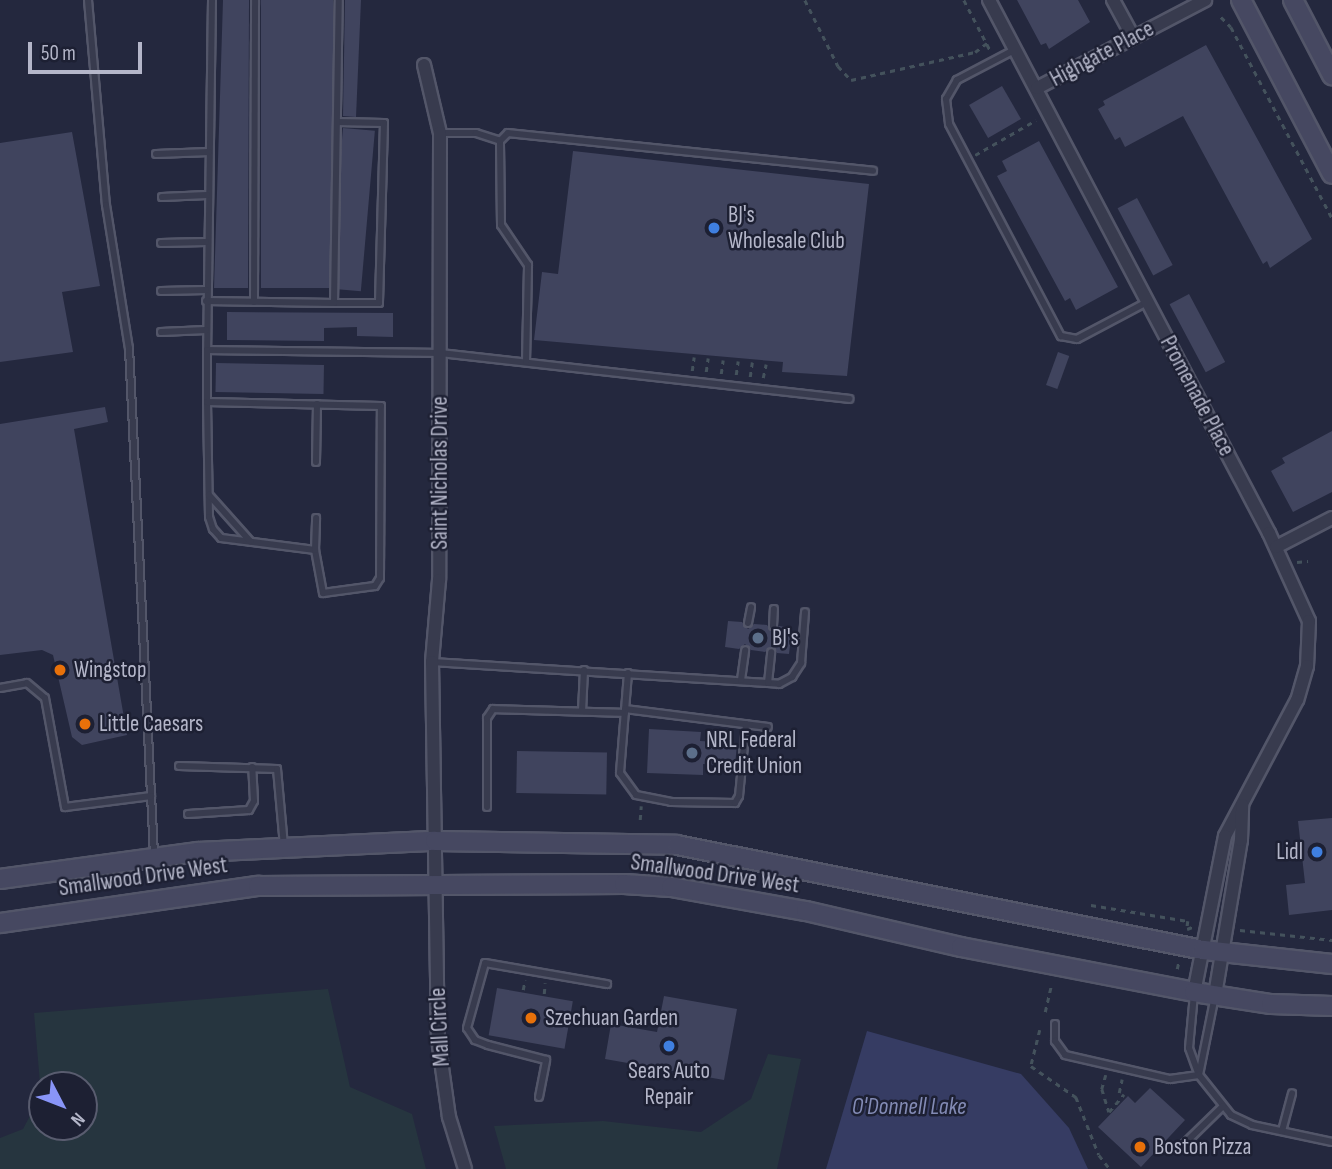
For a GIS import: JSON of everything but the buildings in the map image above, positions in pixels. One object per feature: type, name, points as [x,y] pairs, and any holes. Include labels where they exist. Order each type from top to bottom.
[{"type":"main road","points":[[1241,0],[1332,174]]},
{"type":"main road","points":[[1293,0],[1332,75]]},
{"type":"main road","name":"Smallwood Drive West","points":[[0,879],[155,855],[285,848],[435,841],[677,845],[1212,951],[1332,964]]},
{"type":"main road","name":"Smallwood Drive West","points":[[0,923],[258,886],[435,882],[671,887],[1194,992],[1271,1004],[1332,1006]]},
{"type":"street","name":"Promenade Place","points":[[989,0],[1276,547],[1309,621],[1309,652],[1297,700],[1242,802],[1241,840],[1212,951],[1194,992]]},
{"type":"street","points":[[1113,0],[1133,37]]},
{"type":"street","name":"Highgate Place","points":[[1037,88],[1205,0]]},
{"type":"street","name":"Saint Nicholas Drive","points":[[424,65],[440,133],[439,580],[432,663],[435,882]]},
{"type":"street","points":[[1276,547],[1332,518]]},
{"type":"street","name":"Mall Circle","points":[[435,882],[438,1039],[449,1117],[465,1169]]},
{"type":"street","name":"Promenade Place","points":[[1212,951],[1215,995]]},
{"type":"lane","points":[[88,0],[106,205],[129,348],[155,855]]},
{"type":"lane","points":[[212,0],[206,330],[209,495],[213,529],[221,538],[315,550]]},
{"type":"lane","points":[[254,302],[256,0]]},
{"type":"lane","points":[[334,303],[338,0]]},
{"type":"lane","points":[[1016,49],[957,80],[950,89],[945,112],[968,159],[1061,336],[1077,339],[1147,302]]},
{"type":"lane","points":[[206,301],[379,303],[384,123],[337,122]]},
{"type":"lane","points":[[440,133],[476,133],[500,141],[519,131],[873,171]]},
{"type":"lane","points":[[500,141],[501,225],[528,265],[526,362]]},
{"type":"lane","points":[[156,154],[209,152]]},
{"type":"lane","points":[[162,197],[207,195]]},
{"type":"lane","points":[[161,243],[206,242]]},
{"type":"lane","points":[[161,291],[206,290]]},
{"type":"lane","points":[[161,332],[206,330]]},
{"type":"lane","points":[[207,350],[440,353],[849,399]]},
{"type":"lane","points":[[207,402],[381,406],[380,578],[363,590],[323,593],[315,550],[316,518]]},
{"type":"lane","points":[[316,462],[317,404]]},
{"type":"lane","points":[[209,495],[250,541]]},
{"type":"lane","points":[[748,623],[751,607]]},
{"type":"lane","points":[[773,626],[774,609]]},
{"type":"lane","points":[[432,663],[784,683],[798,670],[806,612]]},
{"type":"lane","points":[[741,680],[745,650]]},
{"type":"lane","points":[[768,683],[771,652]]},
{"type":"lane","points":[[582,711],[584,670]]},
{"type":"lane","points":[[628,673],[624,783],[636,795],[671,802],[735,803],[739,796],[746,724]]},
{"type":"lane","points":[[0,688],[27,683],[45,698],[65,807],[151,796]]},
{"type":"lane","points":[[487,807],[489,713],[498,708],[625,711],[768,727]]},
{"type":"lane","points":[[179,766],[272,767],[281,774],[285,848]]},
{"type":"lane","points":[[188,814],[248,810],[254,801],[252,766]]},
{"type":"lane","points":[[540,1097],[545,1060],[475,1040],[467,1028],[485,963],[607,984]]},
{"type":"lane","points":[[1194,992],[1189,1048],[1199,1075],[1223,1106],[1252,1125],[1332,1142]]},
{"type":"lane","points":[[1199,1075],[1215,995]]},
{"type":"lane","points":[[1055,1024],[1055,1041],[1065,1055],[1170,1079],[1199,1075]]},
{"type":"lane","points":[[1282,1131],[1292,1093]]},
{"type":"lane","points":[[1180,1148],[1223,1106]]},
{"type":"path","points":[[806,0],[838,66],[851,80],[975,52],[987,43]]},
{"type":"path","points":[[964,0],[990,49]]},
{"type":"path","points":[[1220,17],[1231,27],[1332,218]]},
{"type":"path","points":[[968,159],[1036,120]]},
{"type":"path","points":[[720,385],[723,360]]},
{"type":"path","points":[[734,386],[738,361]]},
{"type":"path","points":[[748,388],[752,362]]},
{"type":"path","points":[[761,390],[766,364]]},
{"type":"path","points":[[1297,557],[1296,563],[1308,561]]},
{"type":"path","points":[[640,820],[641,803]]},
{"type":"path","points":[[1091,905],[1188,921],[1187,929],[1201,924]]},
{"type":"path","points":[[1240,930],[1332,940]]},
{"type":"path","points":[[1045,1012],[1051,985]]},
{"type":"path","points":[[1040,1030],[1031,1066],[1076,1097],[1099,1155],[1110,1169]]},
{"type":"path","points":[[1108,1065],[1102,1089],[1109,1112],[1124,1094]]},
{"type":"path","points":[[1119,1093],[1125,1068]]},
{"type":"shaded area","points":[[328,989],[350,1087],[412,1114],[426,1169],[0,1169],[0,1138],[23,1129],[28,1120],[28,1141],[98,1141],[98,1071],[39,1071],[34,1013]]},
{"type":"shaded area","points":[[768,1054],[801,1059],[777,1169],[506,1169],[494,1126],[603,1121],[701,1132],[751,1099]]},
{"type":"water","name":"O'Donnell Lake","points":[[867,1031],[1021,1074],[1069,1128],[1088,1169],[826,1169]]},
{"type":"place","name":"BJ's Wholesale Club","points":[[714,228]]},
{"type":"place","name":"BJ's","points":[[758,638]]},
{"type":"place","name":"Wingstop","points":[[60,670]]},
{"type":"place","name":"Little Caesars","points":[[85,724]]},
{"type":"place","name":"NRL Federal Credit Union","points":[[692,753]]},
{"type":"place","name":"Lidl","points":[[1317,852]]},
{"type":"place","name":"Szechuan Garden","points":[[531,1018]]},
{"type":"place","name":"Sears Auto Repair","points":[[669,1046]]},
{"type":"place","name":"Boston Pizza","points":[[1140,1147]]}]
